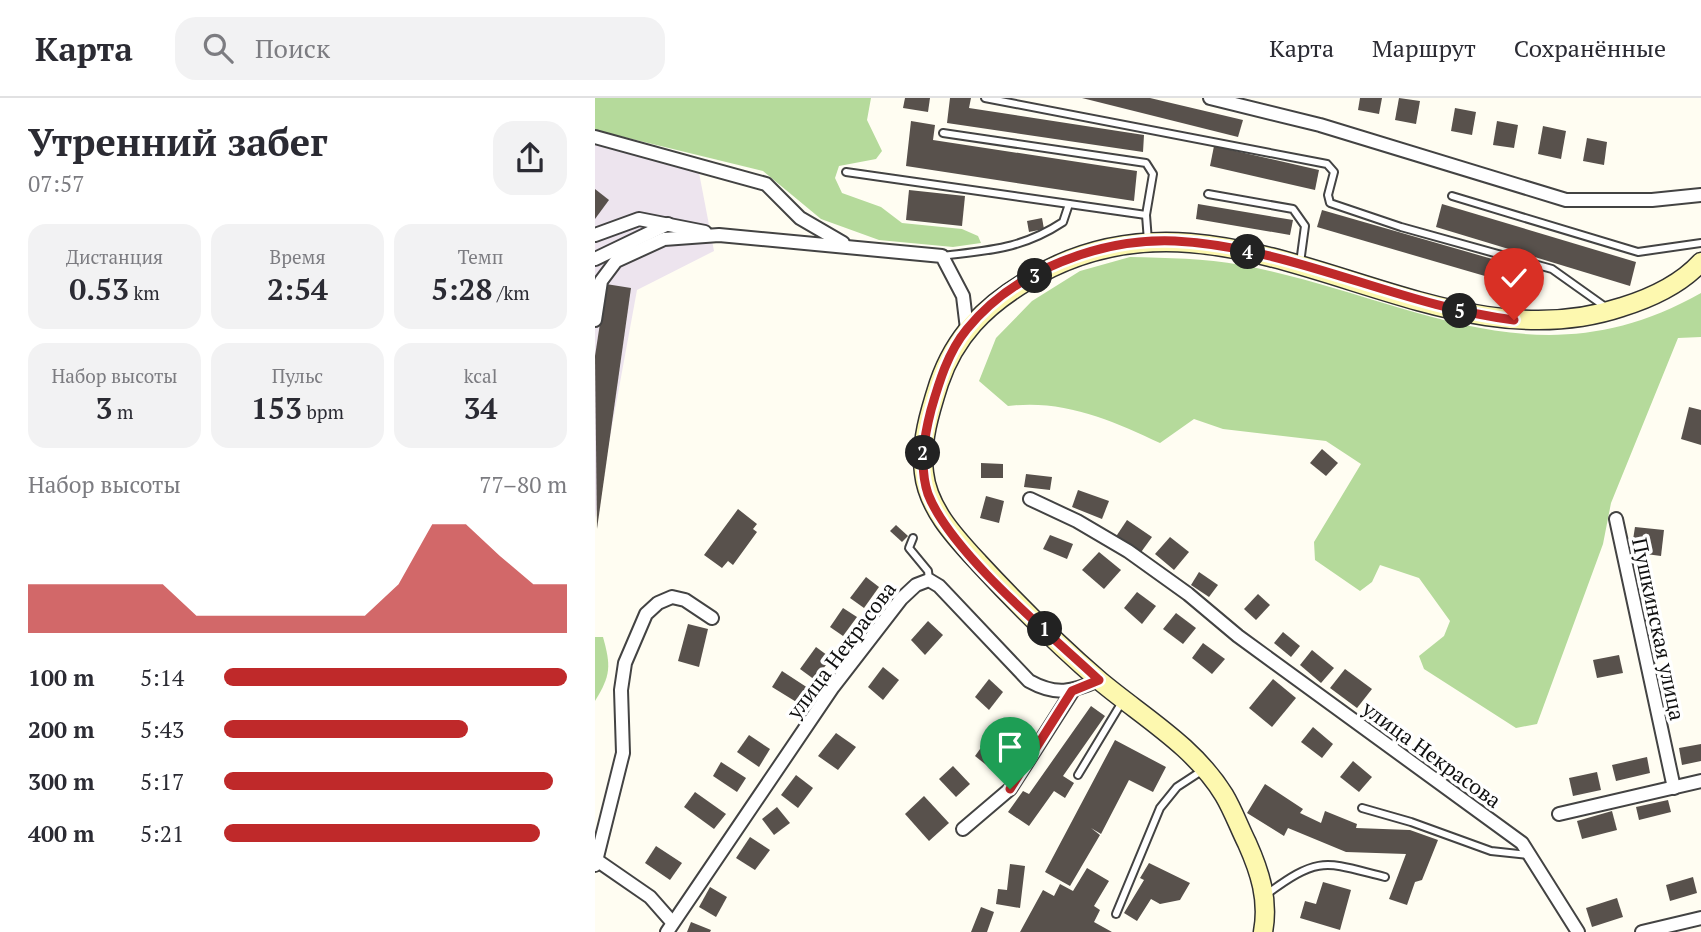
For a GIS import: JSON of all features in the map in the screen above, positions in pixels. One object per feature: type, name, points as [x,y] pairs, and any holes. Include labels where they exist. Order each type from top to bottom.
[{"type":"main road","points":[[1263,932],[1265,895],[1255,860],[1224,796],[1205,769],[1178,742],[1099,680],[1006,592],[941,519],[928,494],[923,452],[928,423],[945,366],[967,329],[1001,298],[1042,271],[1094,250],[1148,241],[1201,243],[1300,264],[1476,315],[1546,321],[1612,311],[1664,290],[1701,262]]},
{"type":"street","points":[[1210,98],[1320,125],[1566,200],[1652,200],[1701,195]]},
{"type":"street","points":[[595,137],[766,184],[800,218],[850,247]]},
{"type":"street","points":[[595,235],[639,219],[719,235],[942,256],[963,296],[967,329]]},
{"type":"street","points":[[595,259],[668,224]]},
{"type":"street","points":[[595,320],[601,281],[616,261],[664,239],[719,235]]},
{"type":"street","name":"улица Некрасова","points":[[1030,499],[1077,521],[1128,551],[1238,636],[1522,843],[1530,855]]},
{"type":"street","name":"Пушкинская улица","points":[[1616,519],[1674,788]]},
{"type":"street","name":"улица Некрасова","points":[[669,927],[833,687],[901,599],[916,585],[929,580],[939,586],[1029,681],[1045,690],[1072,691]]},
{"type":"street","points":[[669,927],[650,897],[595,862],[624,753],[621,690],[625,663],[646,614],[658,603],[672,597],[685,600],[712,618]]},
{"type":"street","points":[[963,829],[1010,789],[1072,691],[1099,680]]},
{"type":"street","points":[[1559,814],[1701,781]]},
{"type":"street","points":[[1530,855],[1578,932]]},
{"type":"street","points":[[1641,932],[1701,918]]},
{"type":"lane","points":[[985,98],[1249,146],[1327,164],[1334,172],[1328,195],[1330,203],[1401,228],[1552,269],[1612,311]]},
{"type":"lane","points":[[943,133],[1146,163],[1153,174],[1146,215],[1148,241]]},
{"type":"lane","points":[[846,172],[1146,215]]},
{"type":"lane","points":[[1207,194],[1293,209],[1305,226],[1300,264]]},
{"type":"lane","points":[[1452,196],[1637,252],[1701,243]]},
{"type":"lane","points":[[942,256],[1009,247],[1036,239],[1063,222],[1069,204]]},
{"type":"lane","points":[[913,538],[909,548],[928,571],[929,580]]},
{"type":"lane","points":[[1078,775],[1123,699]]},
{"type":"lane","points":[[1116,914],[1167,797],[1205,769]]},
{"type":"lane","points":[[1362,808],[1411,822],[1491,851],[1530,855]]},
{"type":"lane","points":[[1265,895],[1315,864],[1329,863],[1385,877]]},
{"type":"shaded area","points":[[595,130],[696,157],[714,251],[637,290],[595,519]]},
{"type":"green space","points":[[595,98],[871,98],[867,120],[882,151],[876,159],[839,166],[835,178],[842,193],[881,207],[902,223],[962,229],[978,236],[981,243],[953,247],[879,240],[821,219],[763,171],[595,130]]},
{"type":"green space","points":[[1130,257],[1241,265],[1302,279],[1415,313],[1471,326],[1526,334],[1582,333],[1640,320],[1701,293],[1701,337],[1678,338],[1611,503],[1603,544],[1537,724],[1516,728],[1424,669],[1419,656],[1444,636],[1450,621],[1419,578],[1380,565],[1372,582],[1360,591],[1315,560],[1314,542],[1361,464],[1326,441],[1223,429],[1194,419],[1160,443],[1087,413],[1048,406],[1008,406],[979,381],[996,338],[1032,301],[1080,271]]},
{"type":"green space","points":[[595,637],[603,637],[608,670],[595,701]]},
{"type":"building","points":[[905,98],[930,98],[928,112],[903,108]]},
{"type":"building","points":[[950,98],[971,98],[969,108],[1144,135],[1143,152],[947,123]]},
{"type":"building","points":[[1082,98],[1150,98],[1243,120],[1238,137]]},
{"type":"building","points":[[1360,98],[1382,98],[1379,114],[1358,110]]},
{"type":"building","points":[[1399,98],[1420,101],[1416,124],[1395,120]]},
{"type":"building","points":[[1455,108],[1476,112],[1472,135],[1451,131]]},
{"type":"building","points":[[911,121],[935,125],[933,140],[1137,171],[1134,201],[906,166]]},
{"type":"building","points":[[1497,121],[1518,125],[1514,148],[1493,145]]},
{"type":"building","points":[[1543,126],[1566,131],[1561,159],[1538,154]]},
{"type":"building","points":[[1587,138],[1607,142],[1604,165],[1583,161]]},
{"type":"building","points":[[1214,146],[1319,170],[1315,190],[1210,166]]},
{"type":"building","points":[[595,189],[609,200],[595,219]]},
{"type":"building","points":[[909,190],[965,196],[962,226],[906,220]]},
{"type":"building","points":[[1198,204],[1293,220],[1290,235],[1196,219]]},
{"type":"building","points":[[1442,204],[1636,262],[1630,286],[1436,227]]},
{"type":"building","points":[[1322,210],[1541,273],[1536,291],[1317,227]]},
{"type":"building","points":[[1042,218],[1044,229],[1029,232],[1027,221]]},
{"type":"building","points":[[606,284],[631,288],[597,529],[595,356]]},
{"type":"building","points":[[1689,407],[1701,410],[1701,445],[1681,439]]},
{"type":"building","points":[[1322,449],[1338,463],[1326,476],[1310,463]]},
{"type":"building","points":[[981,463],[1003,464],[1003,478],[981,478]]},
{"type":"building","points":[[1026,474],[1052,477],[1050,490],[1024,487]]},
{"type":"building","points":[[1078,490],[1109,501],[1102,519],[1072,507]]},
{"type":"building","points":[[986,496],[1004,501],[999,523],[980,518]]},
{"type":"building","points":[[738,509],[757,524],[753,529],[757,532],[733,565],[728,561],[722,568],[704,555]]},
{"type":"building","points":[[1127,520],[1152,537],[1139,555],[1115,538]]},
{"type":"building","points":[[896,525],[908,536],[902,542],[890,531]]},
{"type":"building","points":[[1635,527],[1664,530],[1661,556],[1631,552]]},
{"type":"building","points":[[1050,535],[1073,544],[1067,559],[1043,549]]},
{"type":"building","points":[[1170,537],[1189,552],[1174,570],[1155,554]]},
{"type":"building","points":[[1099,552],[1121,570],[1104,589],[1082,570]]},
{"type":"building","points":[[1199,572],[1218,585],[1209,597],[1191,585]]},
{"type":"building","points":[[866,577],[879,587],[864,608],[850,598]]},
{"type":"building","points":[[1137,592],[1156,606],[1142,624],[1124,608]]},
{"type":"building","points":[[1258,594],[1270,605],[1256,620],[1244,609]]},
{"type":"building","points":[[843,608],[857,617],[843,636],[830,627]]},
{"type":"building","points":[[1176,613],[1196,628],[1183,644],[1163,629]]},
{"type":"building","points":[[928,621],[943,635],[925,655],[911,640]]},
{"type":"building","points":[[688,624],[708,629],[699,667],[678,661]]},
{"type":"building","points":[[1283,632],[1300,646],[1291,657],[1274,643]]},
{"type":"building","points":[[1203,643],[1225,659],[1212,674],[1192,658]]},
{"type":"building","points":[[816,647],[831,658],[815,680],[800,669]]},
{"type":"building","points":[[1312,650],[1334,668],[1321,683],[1300,665]]},
{"type":"building","points":[[1619,655],[1623,673],[1597,678],[1593,660]]},
{"type":"building","points":[[883,667],[899,680],[883,700],[868,687]]},
{"type":"building","points":[[1345,669],[1372,689],[1357,708],[1330,688]]},
{"type":"building","points":[[782,671],[808,688],[798,703],[772,687]]},
{"type":"building","points":[[989,679],[1003,692],[989,710],[975,697]]},
{"type":"building","points":[[1273,679],[1296,698],[1272,727],[1249,708]]},
{"type":"building","points":[[1091,706],[1105,716],[1063,776],[1074,783],[1065,798],[1054,791],[1029,826],[1008,812],[1023,791],[1029,794]]},
{"type":"building","points":[[1313,727],[1333,744],[1322,758],[1301,742]]},
{"type":"building","points":[[993,731],[1009,743],[990,768],[975,756]]},
{"type":"building","points":[[836,733],[856,747],[838,770],[818,756]]},
{"type":"building","points":[[749,735],[770,749],[759,767],[737,752]]},
{"type":"building","points":[[1115,740],[1166,767],[1153,792],[1129,780],[1101,834],[1091,828],[1100,835],[1070,886],[1045,872]]},
{"type":"building","points":[[1701,744],[1701,761],[1682,765],[1679,748]]},
{"type":"building","points":[[1647,757],[1650,773],[1616,781],[1612,765]]},
{"type":"building","points":[[1353,761],[1372,777],[1359,792],[1340,777]]},
{"type":"building","points":[[721,762],[746,778],[737,792],[713,776]]},
{"type":"building","points":[[953,766],[970,784],[956,797],[939,779]]},
{"type":"building","points":[[1597,772],[1601,790],[1573,796],[1569,778]]},
{"type":"building","points":[[796,775],[813,788],[798,808],[781,795]]},
{"type":"building","points":[[1265,784],[1303,809],[1300,813],[1321,823],[1325,811],[1357,824],[1356,828],[1410,830],[1438,840],[1422,880],[1415,882],[1407,905],[1389,899],[1406,854],[1346,852],[1288,828],[1284,836],[1247,813]]},
{"type":"building","points":[[695,792],[726,814],[714,829],[684,807]]},
{"type":"building","points":[[924,796],[949,823],[929,841],[905,814]]},
{"type":"building","points":[[1668,800],[1671,812],[1639,820],[1636,807]]},
{"type":"building","points":[[777,807],[790,823],[774,835],[762,819]]},
{"type":"building","points":[[1612,811],[1617,830],[1582,839],[1577,821]]},
{"type":"building","points":[[750,837],[770,850],[755,870],[736,858]]},
{"type":"building","points":[[656,846],[682,863],[670,880],[645,863]]},
{"type":"building","points":[[1149,863],[1190,883],[1180,900],[1160,904],[1151,899],[1137,921],[1124,913],[1144,880],[1140,878]]},
{"type":"building","points":[[1010,864],[1025,866],[1020,908],[996,904],[998,889],[1007,890]]},
{"type":"building","points":[[1087,868],[1109,881],[1094,906],[1100,910],[1094,922],[1112,932],[1020,932],[1043,890],[1054,896],[1060,884],[1073,891]]},
{"type":"building","points":[[1693,877],[1697,893],[1670,901],[1666,885]]},
{"type":"building","points":[[1323,882],[1351,890],[1340,930],[1300,918],[1305,901],[1316,904]]},
{"type":"building","points":[[710,887],[727,897],[716,917],[699,907]]},
{"type":"building","points":[[1617,898],[1623,917],[1592,927],[1586,908]]},
{"type":"building","points":[[981,907],[994,912],[987,932],[971,932]]},
{"type":"building","points":[[691,922],[711,930],[687,932]]},
{"type":"route","points":[[1010,789],[1072,691],[1099,680],[1006,592],[967,550],[941,519],[928,494],[923,452],[935,396],[955,347],[982,313],[1042,271],[1073,257],[1121,244],[1173,241],[1201,243],[1300,264],[1476,315],[1514,320]]}]
